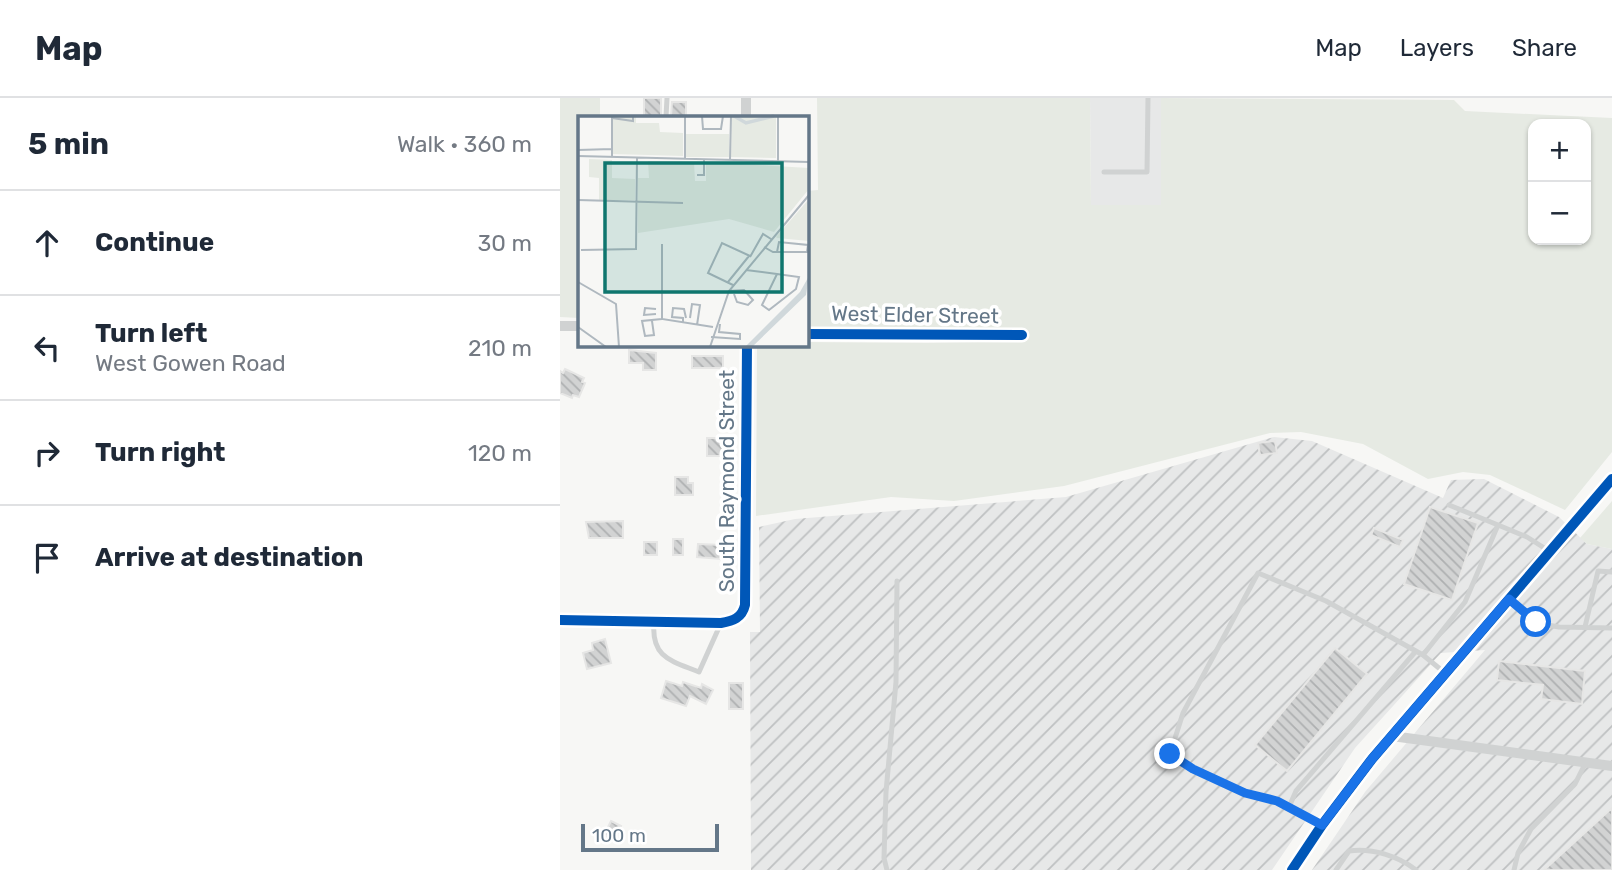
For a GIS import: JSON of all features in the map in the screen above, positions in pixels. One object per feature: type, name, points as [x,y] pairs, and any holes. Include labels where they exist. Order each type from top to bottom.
[{"type":"street","points":[[746,98],[747,116]]},
{"type":"street","points":[[560,326],[578,327]]},
{"type":"street","name":"West Elder Street","points":[[808,334],[1022,335]]},
{"type":"street","name":"South Raymond Street","points":[[721,623],[741,616],[745,605],[747,346]]},
{"type":"street","points":[[1297,868],[1322,825],[1392,736],[1612,479]]},
{"type":"street","points":[[560,620],[721,623]]},
{"type":"street","points":[[1392,736],[1612,766]]},
{"type":"lane","points":[[666,116],[667,98]]},
{"type":"lane","points":[[1104,172],[1147,172],[1148,98]]},
{"type":"lane","points":[[1449,505],[1527,537],[1549,552]]},
{"type":"lane","points":[[1423,655],[1465,602],[1498,524]]},
{"type":"lane","points":[[1585,627],[1598,571],[1612,572]]},
{"type":"lane","points":[[1322,825],[1277,801],[1245,793],[1193,769],[1170,754],[1184,713],[1258,573],[1325,601],[1423,655],[1446,673]]},
{"type":"lane","points":[[887,870],[884,858],[896,682],[897,581]]},
{"type":"lane","points":[[1509,599],[1536,622],[1559,627],[1612,628]]},
{"type":"lane","points":[[654,623],[653,635],[663,657],[699,672],[721,623]]},
{"type":"lane","points":[[1289,807],[1296,791],[1416,651]]},
{"type":"lane","points":[[1514,870],[1518,853],[1531,829],[1575,784],[1586,762]]},
{"type":"lane","points":[[1336,870],[1349,851],[1361,850],[1390,855],[1416,870]]},
{"type":"shaded area","points":[[560,98],[600,98],[600,116],[578,116],[578,318],[560,317]]},
{"type":"shaded area","points":[[817,98],[1090,98],[1091,205],[1161,205],[1161,98],[1454,100],[1465,111],[1612,118],[1612,452],[1565,510],[1490,475],[1463,472],[1428,479],[1363,444],[1301,432],[1270,433],[1064,486],[954,501],[891,497],[756,516],[757,346],[808,346],[808,342],[1027,341],[1026,330],[808,327],[808,191],[818,190]]},
{"type":"shaded area","points":[[1090,98],[1161,98],[1161,205],[1091,205]]},
{"type":"shaded area","points":[[1274,437],[1312,441],[1443,498],[1451,480],[1484,479],[1559,517],[1587,544],[1612,549],[1612,870],[1312,870],[1365,792],[1485,650],[1441,653],[1355,748],[1272,870],[751,870],[750,632],[760,632],[759,527],[795,519],[1066,497]]},
{"type":"shaded area","points":[[1612,501],[1612,549],[1587,544],[1580,538]]},
{"type":"building","points":[[644,98],[661,98],[661,116],[644,116]]},
{"type":"building","points":[[672,102],[686,102],[686,116],[671,116]]},
{"type":"building","points":[[629,350],[656,353],[656,370],[643,370],[643,363],[629,363]]},
{"type":"building","points":[[692,356],[723,356],[723,368],[692,368]]},
{"type":"building","points":[[565,369],[584,378],[582,382],[585,383],[579,397],[573,395],[572,398],[560,393],[560,371],[563,373]]},
{"type":"building","points":[[707,438],[724,438],[724,456],[707,456]]},
{"type":"building","points":[[1275,441],[1277,453],[1260,455],[1258,443]]},
{"type":"building","points":[[675,477],[688,477],[688,483],[693,483],[693,495],[675,495]]},
{"type":"building","points":[[1430,507],[1478,523],[1452,600],[1404,584]]},
{"type":"building","points":[[623,521],[623,538],[589,538],[586,522]]},
{"type":"building","points":[[1374,528],[1403,540],[1400,547],[1371,535]]},
{"type":"building","points":[[673,539],[683,539],[683,555],[673,555]]},
{"type":"building","points":[[644,542],[657,542],[657,555],[644,555]]},
{"type":"building","points":[[698,544],[722,545],[721,559],[697,557]]},
{"type":"building","points":[[605,639],[611,663],[587,669],[583,653],[593,650],[592,643]]},
{"type":"building","points":[[1335,648],[1367,674],[1287,771],[1255,745]]},
{"type":"building","points":[[1499,661],[1585,671],[1582,704],[1541,699],[1543,685],[1497,680]]},
{"type":"building","points":[[666,681],[682,686],[683,682],[701,688],[702,684],[713,690],[706,704],[690,696],[686,706],[661,698]]},
{"type":"building","points":[[729,683],[743,683],[743,709],[729,709]]},
{"type":"building","points":[[1612,808],[1612,870],[1544,870]]},
{"type":"building","points":[[611,821],[621,826],[614,840],[604,835]]},
{"type":"cycle path","points":[[808,334],[1022,335]]},
{"type":"cycle path","points":[[560,620],[721,623],[733,620],[742,613],[745,605],[747,346]]},
{"type":"cycle path","points":[[1292,870],[1372,759],[1612,479]]},
{"type":"route","points":[[1170,754],[1193,769],[1245,793],[1277,801],[1322,825],[1372,759],[1509,599],[1536,622]]}]
